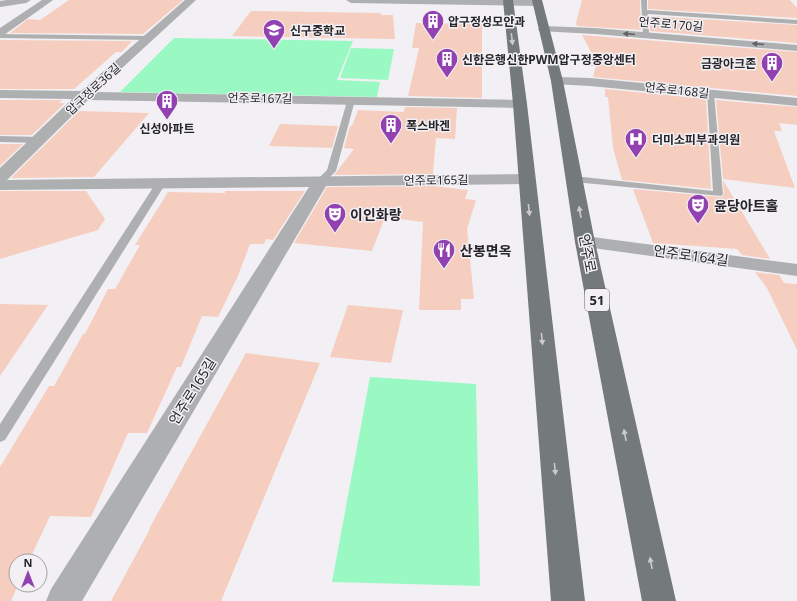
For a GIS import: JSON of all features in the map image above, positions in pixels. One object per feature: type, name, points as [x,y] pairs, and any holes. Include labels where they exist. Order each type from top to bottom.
[{"type":"main road","points":[[508,1],[520,104],[526,179],[568,601]]},
{"type":"main road","name":"언주로","points":[[537,2],[557,81],[586,242],[658,601]]},
{"type":"street","points":[[0,4],[26,0]]},
{"type":"street","points":[[0,33],[48,0]]},
{"type":"street","name":"압구정로36길","points":[[0,177],[148,38],[191,0]]},
{"type":"street","points":[[351,0],[537,2]]},
{"type":"street","name":"언주로170길","points":[[543,29],[646,35],[797,48]]},
{"type":"street","name":"언주로168길","points":[[557,81],[590,82],[797,102]]},
{"type":"street","name":"언주로167길","points":[[0,94],[520,104]]},
{"type":"street","name":"언주로165길","points":[[0,185],[526,179]]},
{"type":"street","name":"언주로165길","points":[[63,601],[321,181]]},
{"type":"street","name":"언주로164길","points":[[586,242],[797,270]]},
{"type":"lane","points":[[644,0],[646,35]]},
{"type":"lane","points":[[645,12],[797,22]]},
{"type":"lane","points":[[0,33],[148,38]]},
{"type":"lane","points":[[574,179],[718,194],[710,94]]},
{"type":"lane","points":[[321,181],[331,172],[351,100]]},
{"type":"lane","points":[[0,139],[40,140]]},
{"type":"lane","points":[[0,436],[161,183]]},
{"type":"green space","points":[[174,38],[353,41],[337,80],[380,82],[377,97],[120,92]]},
{"type":"green space","points":[[351,48],[394,49],[388,80],[340,78]]},
{"type":"green space","points":[[370,377],[476,384],[480,586],[332,582]]},
{"type":"building","points":[[69,0],[183,0],[143,34],[10,33],[28,19],[40,20]]},
{"type":"building","points":[[582,0],[640,0],[641,30],[577,26],[576,23]]},
{"type":"building","points":[[648,0],[790,0],[797,8],[797,18],[648,9]]},
{"type":"building","points":[[251,11],[381,13],[381,15],[393,15],[395,39],[232,36]]},
{"type":"building","points":[[650,16],[797,25],[797,43],[650,31]]},
{"type":"building","points":[[416,23],[482,24],[482,98],[408,96],[419,48],[412,48]]},
{"type":"building","points":[[582,35],[797,52],[797,96],[593,77],[596,66],[589,66],[592,54]]},
{"type":"building","points":[[0,40],[132,41],[122,52],[116,52],[74,89],[0,89]]},
{"type":"building","points":[[605,89],[706,99],[711,189],[622,180],[613,148],[608,97],[605,97]]},
{"type":"building","points":[[0,100],[62,100],[59,103],[65,103],[32,135],[0,135]]},
{"type":"building","points":[[716,100],[797,107],[797,125],[779,123],[782,131],[774,131],[795,188],[723,179]]},
{"type":"building","points":[[405,107],[457,108],[455,139],[436,138],[433,174],[334,175],[354,149],[344,148],[350,126],[352,126],[358,110],[404,112]]},
{"type":"building","points":[[79,111],[149,113],[94,177],[11,178]]},
{"type":"building","points":[[280,124],[338,126],[332,148],[269,146]]},
{"type":"building","points":[[0,144],[23,144],[0,166]]},
{"type":"building","name":"윤당아트홀","points":[[723,180],[770,259],[742,255],[737,249],[653,243],[633,189],[721,197],[724,194]]},
{"type":"building","points":[[433,186],[468,190],[465,199],[476,200],[467,229],[474,299],[461,299],[461,310],[419,310],[423,222],[385,217],[372,251],[294,243],[327,187]]},
{"type":"building","points":[[0,191],[86,191],[105,219],[98,230],[0,259]]},
{"type":"building","points":[[225,191],[305,191],[273,240],[266,239],[264,244],[250,244],[238,276],[218,317],[202,316],[181,367],[177,367],[147,433],[128,433],[91,517],[50,516],[33,553],[8,553],[8,593],[14,593],[11,601],[0,601],[0,467],[49,386],[54,386],[83,334],[85,334],[108,289],[115,289],[140,245],[135,245],[168,192],[225,193]]},
{"type":"building","points":[[755,272],[779,275],[784,283],[797,284],[797,350],[767,288]]},
{"type":"building","points":[[0,304],[48,305],[0,376]]},
{"type":"building","points":[[348,305],[403,310],[391,363],[330,357]]},
{"type":"building","points":[[246,353],[320,363],[221,601],[111,601],[149,529]]},
{"type":"place","name":"압구정성모안과","points":[[433,40]]},
{"type":"place","name":"신구중학교","points":[[274,50]]},
{"type":"place","name":"신한은행신한PWM압구정중앙센터","points":[[447,78]]},
{"type":"place","name":"금광아크존","points":[[772,82]]},
{"type":"place","name":"신성아파트","points":[[167,120]]},
{"type":"place","name":"폭스바겐","points":[[391,144]]},
{"type":"place","name":"더미소피부과의원","points":[[636,158]]},
{"type":"place","name":"윤당아트홀","points":[[698,224]]},
{"type":"place","name":"이인화랑","points":[[335,234]]},
{"type":"place","name":"산봉면옥","points":[[444,270]]}]
